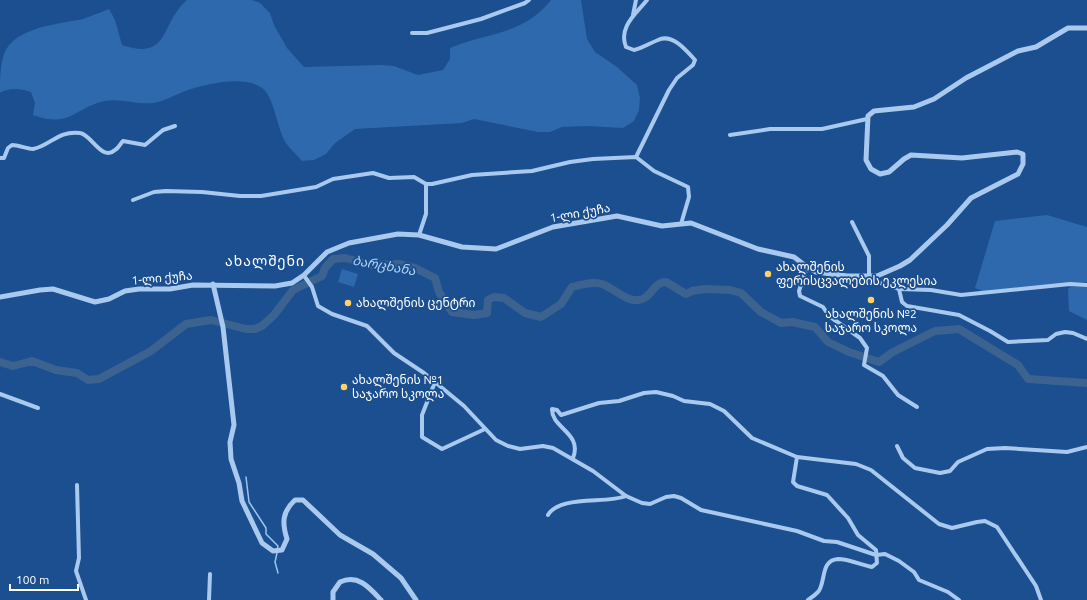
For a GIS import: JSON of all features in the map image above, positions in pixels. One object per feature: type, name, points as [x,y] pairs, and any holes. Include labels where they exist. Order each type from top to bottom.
[{"type":"street","points":[[412,33],[427,33],[481,19],[529,0]]},
{"type":"street","points":[[632,17],[636,0]]},
{"type":"street","points":[[636,157],[669,90],[677,78],[693,65],[695,60],[687,50],[669,38],[662,38],[641,49],[630,50],[624,41],[625,30],[628,22],[647,0]]},
{"type":"street","points":[[730,135],[770,129],[822,129],[867,119],[868,116],[874,111],[914,107],[934,99],[966,78],[1018,51],[1036,47],[1068,28],[1087,28]]},
{"type":"street","name":"1-ლი ქუჩა","points":[[0,297],[40,290],[53,290],[95,302],[109,299],[125,291],[139,289],[170,290],[193,285],[213,284],[275,286],[292,283],[305,276],[327,252],[349,244],[398,234],[419,235],[462,247],[496,249],[553,227],[598,218],[617,216],[662,226],[691,223],[758,249],[794,257],[816,272],[868,276],[887,273],[910,260],[947,225],[971,198],[1018,174],[1023,159],[1023,154],[1017,152],[962,158],[936,158],[916,155],[904,159],[889,172],[880,174],[871,169],[866,160],[867,119]]},
{"type":"street","points":[[0,158],[4,158],[8,148],[12,145],[33,149],[58,136],[77,133],[86,134],[98,148],[114,152],[124,141],[145,144],[163,130],[175,126]]},
{"type":"street","points":[[134,200],[154,192],[166,191],[261,196],[316,187],[333,179],[373,173],[389,178],[414,177],[426,184],[441,183],[472,174],[532,171],[570,162],[593,159],[636,157],[654,171],[688,187],[689,197],[681,224]]},
{"type":"street","points":[[419,235],[426,214],[426,184]]},
{"type":"street","points":[[852,222],[869,256],[868,276],[873,282],[890,285],[899,289],[931,290],[962,295],[1070,284],[1087,285]]},
{"type":"street","points":[[807,267],[799,291],[800,296],[822,307],[829,316],[860,338],[867,348],[864,365],[883,376],[898,395],[917,407]]},
{"type":"street","points":[[305,276],[310,284],[318,306],[329,313],[367,326],[394,353],[464,406],[496,440],[508,446],[520,449],[543,446],[553,448],[573,458],[626,496],[650,504],[666,497],[674,496],[681,498],[701,510],[797,531],[824,541],[837,542],[876,555],[885,554],[900,561],[914,572],[919,580],[948,592],[959,600]]},
{"type":"street","points":[[213,284],[221,312],[234,425],[230,442],[231,459],[239,483],[242,501],[262,543],[273,551],[282,550],[287,539],[283,527],[283,519],[287,509],[295,500],[303,500],[340,535],[373,554],[402,578],[416,600]]},
{"type":"street","points":[[899,289],[902,302],[907,306],[959,315],[990,330],[1008,342],[1048,340],[1056,334],[1064,332],[1073,332],[1087,339]]},
{"type":"street","points":[[434,382],[422,415],[422,437],[442,449],[485,429]]},
{"type":"street","points":[[573,458],[576,450],[576,444],[554,415],[552,409],[555,409],[561,414],[599,403],[619,401],[644,392],[656,392],[673,396],[684,401],[710,404],[724,411],[752,438],[797,458],[856,464],[870,470],[880,476],[939,524],[947,528],[977,522],[985,522],[997,527],[1036,586],[1040,600]]},
{"type":"street","points":[[0,394],[38,408]]},
{"type":"street","points":[[896,446],[903,458],[915,468],[940,473],[950,471],[958,462],[988,449],[1005,448],[1067,452],[1087,447]]},
{"type":"street","points":[[797,458],[793,482],[797,486],[827,495],[848,518],[858,535],[876,550],[877,563],[872,567],[847,561],[832,561],[828,564],[823,574],[822,585],[818,592],[808,600]]},
{"type":"street","points":[[77,485],[76,508],[80,543],[76,571],[86,600]]},
{"type":"street","points":[[548,515],[550,511],[568,503],[616,500],[626,496]]},
{"type":"street","points":[[209,600],[210,574]]},
{"type":"street","points":[[333,600],[333,592],[340,582],[352,579],[363,582],[381,600]]},
{"type":"shaded area","points":[[187,0],[252,0],[260,3],[270,13],[274,25],[287,48],[304,67],[382,65],[394,66],[418,75],[443,70],[450,59],[450,48],[517,26],[529,20],[551,0],[581,0],[587,39],[595,52],[617,67],[637,85],[640,98],[639,110],[634,121],[623,128],[587,126],[562,127],[550,132],[538,132],[474,119],[462,123],[355,129],[335,143],[326,154],[314,160],[302,161],[286,143],[280,130],[270,98],[266,92],[254,84],[246,82],[236,81],[205,85],[153,103],[117,100],[105,101],[86,108],[72,116],[56,120],[45,119],[33,115],[35,103],[31,92],[15,89],[0,93],[1,68],[4,54],[9,45],[27,32],[50,25],[83,19],[109,9],[115,20],[122,45],[138,49],[149,48],[157,44],[162,38],[178,9]]},
{"type":"shaded area","points":[[1047,215],[1087,227],[1087,282],[985,292],[975,288],[995,221]]},
{"type":"shaded area","points":[[342,269],[358,274],[354,287],[338,282]]},
{"type":"shaded area","points":[[1087,286],[1087,320],[1069,311],[1068,288]]},
{"type":"waterway","name":"ბარცხანა","points":[[0,362],[13,366],[32,361],[56,370],[77,373],[88,380],[99,379],[151,351],[186,324],[211,320],[246,329],[255,329],[262,326],[274,315],[293,290],[322,276],[325,268],[333,259],[345,258],[371,265],[399,264],[415,268],[435,278],[439,292],[452,312],[474,315],[487,313],[488,300],[494,297],[504,298],[525,313],[541,317],[561,304],[572,287],[598,283],[607,286],[629,299],[639,300],[647,296],[655,287],[666,282],[686,294],[692,291],[705,289],[730,290],[741,293],[761,312],[781,323],[792,322],[815,327],[828,342],[849,352],[879,362],[893,352],[935,331],[959,329],[1018,365],[1028,379],[1087,383]]},
{"type":"waterway","points":[[246,477],[249,502],[266,528],[266,534],[278,546],[277,550]]},
{"type":"waterway","points":[[277,553],[275,562],[278,573]]},
{"type":"place","name":"ახალშენის ფერისცვალების ეკლესია","points":[[768,274]]},
{"type":"place","name":"ახალშენის №2 საჯარო სკოლა","points":[[871,300]]},
{"type":"place","name":"ახალშენის ცენტრი","points":[[348,303]]},
{"type":"place","name":"ახალშენის №1 საჯარო სკოლა","points":[[344,387]]},
{"type":"district","name":"ახალშენი","points":[[265,261]]}]
